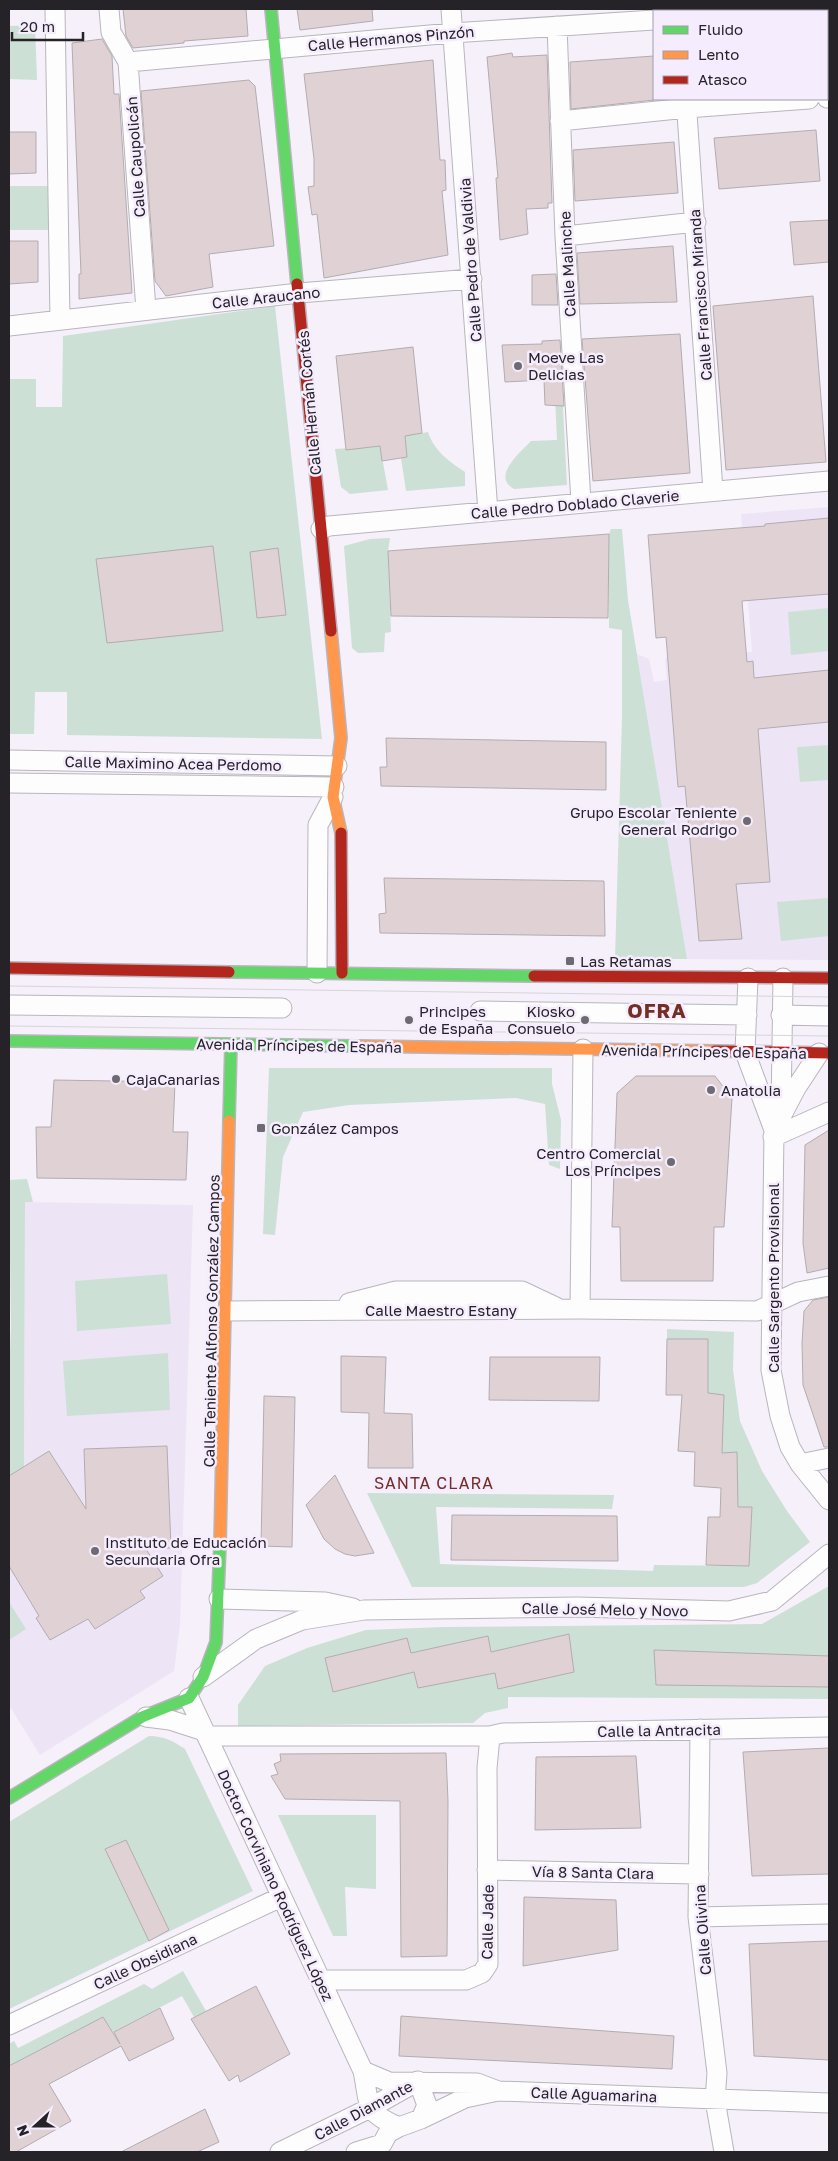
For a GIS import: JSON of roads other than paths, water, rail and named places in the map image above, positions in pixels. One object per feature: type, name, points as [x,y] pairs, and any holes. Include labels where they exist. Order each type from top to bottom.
[{"type":"street","points":[[55,9],[60,320]]},
{"type":"street","name":"Calle Caupolicán","points":[[109,9],[111,32],[128,62],[146,310]]},
{"type":"street","name":"Calle Hernán Cortés","points":[[271,9],[341,738],[334,792],[341,831],[342,973]]},
{"type":"street","name":"Calle Pedro de Valdivia","points":[[451,9],[488,512]]},
{"type":"street","name":"Calle Hermanos Pinzón","points":[[128,62],[452,33],[653,20]]},
{"type":"street","name":"Calle Malinche","points":[[557,26],[565,236],[581,502]]},
{"type":"street","points":[[560,120],[687,103],[778,100]]},
{"type":"street","name":"Calle Francisco Miranda","points":[[687,103],[712,491]]},
{"type":"street","points":[[565,236],[696,222]]},
{"type":"street","name":"Calle Araucano","points":[[9,326],[299,293],[472,279]]},
{"type":"street","name":"Calle Pedro Doblado Claverie","points":[[321,529],[329,526],[581,502],[829,481]]},
{"type":"street","name":"Calle Maximino Acea Perdomo","points":[[9,760],[336,766]]},
{"type":"street","points":[[56,784],[57,761]]},
{"type":"street","points":[[84,762],[84,784]]},
{"type":"street","name":"Calle Maximino Acea Perdomo","points":[[9,783],[334,792]]},
{"type":"street","name":"Calle Hernán Cortés","points":[[317,973],[318,826],[334,792]]},
{"type":"street","points":[[9,968],[829,978]]},
{"type":"street","name":"Calle Sargento Provisional","points":[[748,978],[745,1052],[776,1127]]},
{"type":"street","name":"Calle Sargento Provisional","points":[[783,978],[776,1127],[771,1370],[780,1416],[790,1447],[800,1464],[829,1500]]},
{"type":"street","points":[[9,1004],[282,1008]]},
{"type":"street","points":[[480,1011],[747,1015]]},
{"type":"street","points":[[781,1015],[829,1016]]},
{"type":"street","name":"Avenida Príncipes de España","points":[[9,1041],[824,1053]]},
{"type":"street","name":"Calle Teniente Alfonso González Campos","points":[[189,1698],[204,1677],[216,1642],[219,1599],[227,1311],[231,1044]]},
{"type":"street","points":[[570,1309],[581,1185],[583,1049]]},
{"type":"street","points":[[776,1127],[824,1053]]},
{"type":"street","points":[[776,1127],[829,1112]]},
{"type":"street","name":"Calle Maestro Estany","points":[[227,1311],[570,1309],[757,1311],[798,1292],[829,1286]]},
{"type":"street","points":[[800,1464],[829,1458]]},
{"type":"street","name":"Calle José Melo y Novo","points":[[364,1610],[577,1607],[729,1611],[772,1601],[829,1554]]},
{"type":"street","points":[[219,1599],[325,1602],[364,1610]]},
{"type":"street","points":[[204,1677],[256,1639],[302,1620],[364,1610]]},
{"type":"street","points":[[9,1798],[142,1717],[189,1698]]},
{"type":"street","name":"Doctor Corviniano Rodríguez López","points":[[189,1698],[363,2071],[370,2108]]},
{"type":"street","name":"Calle la Antracita","points":[[142,1717],[161,1718],[206,1734],[490,1736],[503,1733],[829,1727]]},
{"type":"street","name":"Calle Olivina","points":[[700,1729],[698,1917],[717,2073],[716,2100],[724,2152]]},
{"type":"street","name":"Calle Jade","points":[[320,1980],[466,1980],[482,1973],[488,1964],[487,1768],[490,1736]]},
{"type":"street","name":"Vía 8 Santa Clara","points":[[488,1870],[699,1874]]},
{"type":"street","name":"Calle Obsidiana","points":[[9,2025],[281,1897]]},
{"type":"street","points":[[698,1917],[829,1914]]},
{"type":"street","name":"Calle Aguamarina","points":[[363,2071],[389,2082],[477,2083],[498,2091],[620,2093],[716,2100],[829,2103]]},
{"type":"street","points":[[418,2081],[427,2105],[422,2119]]},
{"type":"street","name":"Calle Diamante","points":[[280,2152],[370,2108],[418,2081]]},
{"type":"street","points":[[356,2152],[384,2148],[388,2133],[399,2127],[422,2119],[465,2098],[498,2091]]},
{"type":"street","points":[[370,2108],[378,2118],[399,2127]]},
{"type":"tram line","points":[[9,986],[829,997]]},
{"type":"tram line","points":[[9,1026],[829,1036]]},
{"type":"place","name":"Moeve Las Delicias","points":[[518,366]]},
{"type":"place","name":"Grupo Escolar Teniente General Rodrigo","points":[[747,821]]},
{"type":"place","name":"Las Retamas","points":[[570,961]]},
{"type":"place","name":"Principes de España","points":[[409,1020]]},
{"type":"place","name":"Kiosko Consuelo","points":[[585,1020]]},
{"type":"place","name":"CajaCanarias","points":[[116,1079]]},
{"type":"place","name":"Anatolia","points":[[711,1090]]},
{"type":"place","name":"González Campos","points":[[261,1128]]},
{"type":"place","name":"Centro Comercial Los Príncipes","points":[[671,1162]]},
{"type":"place","name":"Instituto de Educación Secundaria Ofra","points":[[95,1551]]},
{"type":"district","name":"OFRA","points":[[657,1010]]},
{"type":"district","name":"SANTA CLARA","points":[[434,1483]]}]
